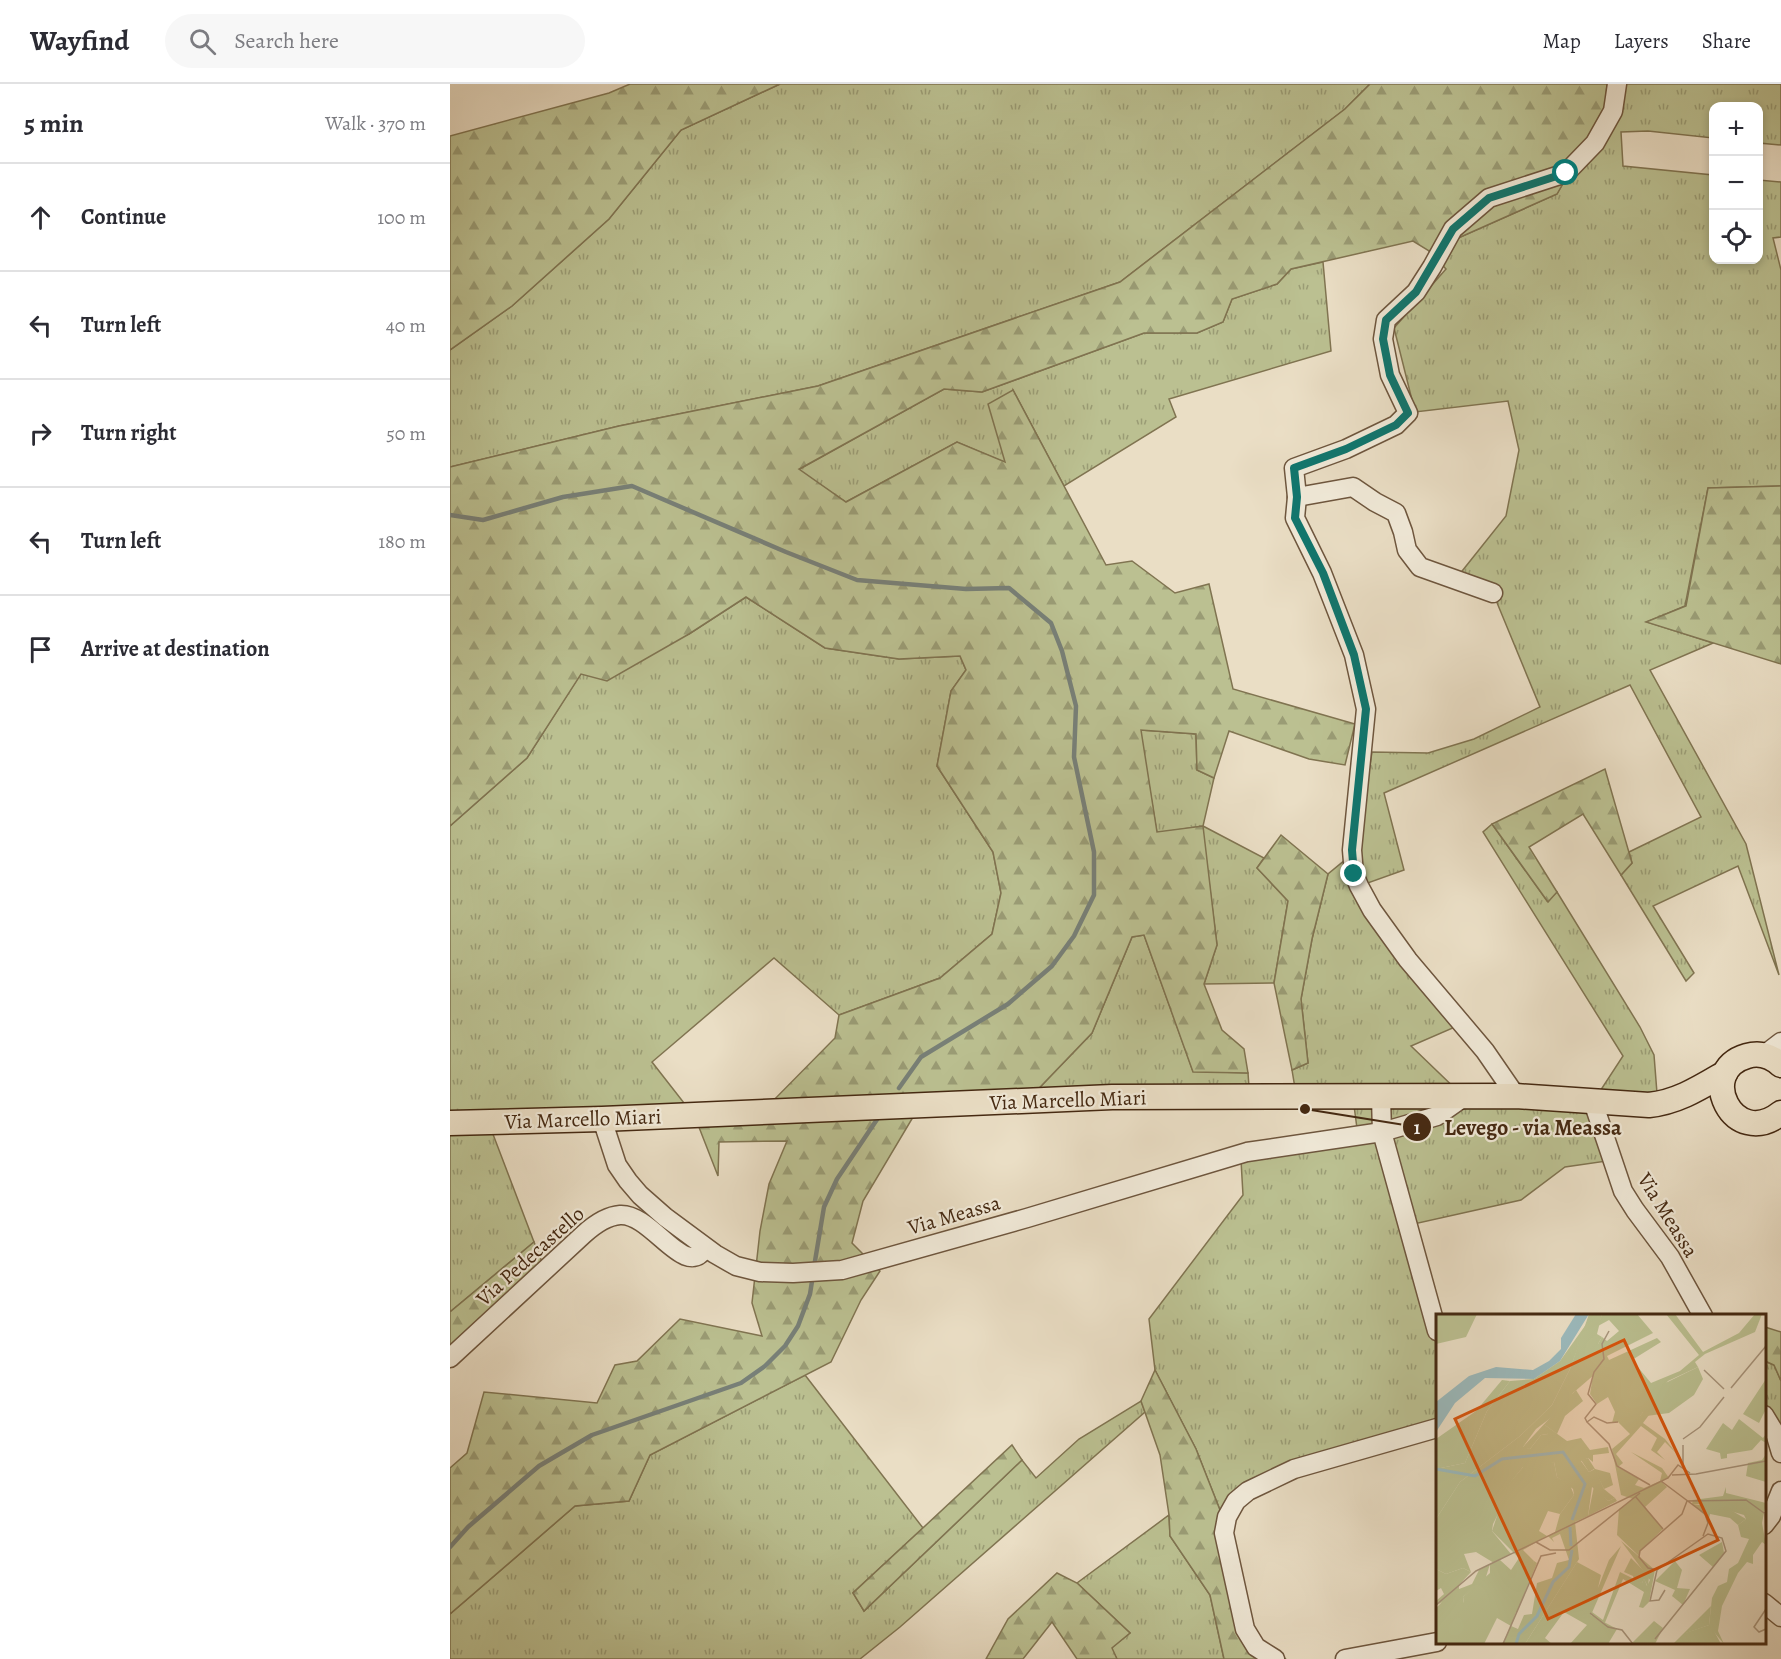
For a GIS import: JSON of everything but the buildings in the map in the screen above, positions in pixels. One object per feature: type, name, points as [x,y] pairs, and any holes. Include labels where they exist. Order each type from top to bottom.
[{"type":"main road","name":"Via Marcello Miari","points":[[1685,1096],[1725,1073],[1742,1057],[1753,1054],[1775,1054]]},
{"type":"main road","points":[[1725,1073],[1722,1082],[1724,1100],[1735,1117],[1754,1124],[1775,1122]]},
{"type":"main road","name":"Via Marcello Miari","points":[[450,1123],[602,1119],[1112,1097],[1516,1096],[1649,1105],[1685,1096],[1706,1094],[1724,1100]]},
{"type":"street","points":[[1516,1096],[1485,1051],[1408,960],[1372,910],[1354,874],[1352,850],[1366,709],[1354,655],[1323,573],[1295,518],[1297,497],[1294,468],[1346,449],[1396,425],[1408,413],[1390,375],[1383,339],[1386,320],[1416,292],[1453,229],[1489,198],[1566,173],[1595,143],[1613,111],[1617,84]]},
{"type":"street","points":[[1297,497],[1353,487],[1396,513],[1407,550],[1419,567],[1493,592]]},
{"type":"street","points":[[1381,1096],[1382,1132],[1436,1327]]},
{"type":"street","name":"Via Meassa","points":[[602,1119],[617,1165],[640,1195],[665,1217],[725,1261],[747,1269],[771,1273],[793,1273],[842,1270],[1038,1215],[1247,1152],[1382,1132],[1437,1116],[1464,1097]]},
{"type":"street","name":"Via Meassa","points":[[1593,1102],[1623,1191],[1670,1257],[1701,1314]]},
{"type":"street","name":"Via Pedecastello","points":[[450,1358],[584,1234],[602,1221],[619,1215],[628,1215],[638,1219],[677,1252],[688,1257],[698,1256],[705,1248]]},
{"type":"street","points":[[1766,1418],[1775,1433],[1781,1453]]},
{"type":"street","points":[[1275,1659],[1257,1647],[1245,1629],[1224,1533],[1227,1517],[1236,1501],[1248,1491],[1293,1469],[1436,1428]]},
{"type":"street","points":[[1766,1522],[1781,1491]]},
{"type":"street","points":[[1766,1605],[1781,1617]]},
{"type":"street","points":[[1345,1659],[1436,1642]]},
{"type":"green space","points":[[630,84],[780,84],[681,130],[609,219],[512,306],[450,350],[450,136],[609,93]]},
{"type":"green space","points":[[780,84],[1370,84],[1345,109],[1120,282],[818,386],[619,426],[450,467],[450,350],[512,306],[609,219],[681,130]]},
{"type":"green space","points":[[1370,84],[1607,84],[1605,110],[1557,194],[1429,251],[1413,241],[1291,269],[1277,284],[1232,299],[1223,322],[1197,333],[1144,333],[982,392],[944,389],[799,469],[846,502],[957,442],[1005,462],[988,404],[1013,390],[1106,565],[1132,561],[1175,593],[1209,584],[1233,689],[1355,724],[1345,765],[1309,759],[1229,731],[1214,778],[1197,770],[1196,734],[1141,730],[1157,832],[1203,826],[1217,945],[1204,984],[1222,1030],[1244,1049],[1248,1073],[1193,1072],[1144,935],[1132,937],[1092,1033],[1019,1109],[916,1112],[863,1201],[852,1243],[880,1271],[861,1300],[831,1362],[650,1455],[629,1501],[575,1506],[450,1614],[450,1468],[467,1453],[484,1392],[597,1403],[615,1365],[637,1361],[680,1319],[762,1336],[752,1303],[760,1231],[769,1184],[787,1141],[719,1142],[718,1176],[695,1117],[758,1116],[835,1038],[839,1015],[940,978],[992,934],[1001,893],[993,852],[937,766],[951,691],[966,670],[960,656],[899,659],[825,648],[746,597],[689,634],[607,681],[581,674],[527,758],[450,826],[450,467],[619,426],[818,386],[1120,282],[1345,109]]},
{"type":"green space","points":[[1607,84],[1781,84],[1781,145],[1763,143],[1763,102],[1709,102],[1709,138],[1648,131],[1621,132],[1623,166],[1709,175],[1709,264],[1763,264],[1763,180],[1781,182],[1781,237],[1773,238],[1781,270],[1781,486],[1708,488],[1685,606],[1647,622],[1713,643],[1650,670],[1746,844],[1779,975],[1738,866],[1653,906],[1694,973],[1686,981],[1621,875],[1632,863],[1629,852],[1701,817],[1630,685],[1384,793],[1404,870],[1359,886],[1462,1024],[1411,1046],[1464,1097],[1593,1102],[1623,1056],[1483,832],[1492,824],[1547,901],[1557,892],[1640,1027],[1654,1055],[1658,1106],[1594,1102],[1614,1160],[1565,1167],[1521,1200],[1409,1225],[1436,1327],[1436,1428],[1293,1469],[1234,1509],[1229,1533],[1196,1449],[1155,1370],[1149,1319],[1243,1195],[1241,1160],[1358,1136],[1353,1098],[1297,1100],[1292,1070],[1308,1063],[1301,999],[1312,939],[1328,874],[1357,850],[1372,752],[1428,753],[1474,739],[1540,707],[1493,593],[1455,580],[1506,516],[1519,450],[1508,401],[1415,412],[1394,328],[1446,269],[1429,251],[1557,194],[1605,110]]},
{"type":"green space","points":[[1323,262],[1331,351],[1169,399],[1176,417],[1064,486],[1013,390],[1006,463],[957,442],[846,502],[798,470],[944,389],[982,392],[1144,333],[1197,333],[1223,322],[1232,299],[1277,284],[1291,269]]},
{"type":"green space","points":[[1781,486],[1781,664],[1646,622],[1686,606],[1708,488]]},
{"type":"green space","points":[[746,597],[825,648],[899,659],[960,656],[966,670],[951,691],[937,766],[993,852],[1001,893],[992,934],[940,978],[839,1015],[774,958],[652,1062],[695,1117],[491,1129],[534,1242],[450,1312],[450,826],[527,758],[581,673],[689,634]]},
{"type":"green space","points":[[1140,730],[1196,734],[1197,770],[1214,778],[1203,826],[1264,858],[1257,868],[1288,901],[1274,983],[1204,984],[1217,945],[1202,826],[1157,833]]},
{"type":"green space","points":[[1605,769],[1632,863],[1621,875],[1583,814],[1529,847],[1557,892],[1548,902],[1492,824]]},
{"type":"green space","points":[[1281,835],[1328,874],[1312,939],[1301,999],[1308,1063],[1292,1070],[1274,983],[1288,901],[1257,868]]},
{"type":"green space","points":[[1144,935],[1193,1071],[1248,1073],[1250,1101],[1019,1109],[1092,1033],[1132,937]]},
{"type":"green space","points":[[534,1242],[542,1262],[450,1347],[450,1312]]},
{"type":"green space","points":[[1766,1327],[1781,1332],[1781,1381],[1774,1365],[1766,1361]]},
{"type":"green space","points":[[1766,1362],[1774,1365],[1781,1381],[1781,1432],[1766,1406]]},
{"type":"green space","points":[[1155,1370],[1196,1449],[1229,1533],[1250,1627],[1271,1651],[1286,1659],[1224,1659],[1210,1595],[1170,1536],[1160,1455],[1141,1401]]},
{"type":"green space","points":[[805,1375],[923,1528],[853,1593],[864,1611],[1022,1460],[1036,1478],[1079,1439],[1141,1401],[1145,1412],[900,1627],[860,1659],[450,1659],[450,1614],[575,1506],[629,1501],[650,1455]]},
{"type":"green space","points":[[1012,1445],[1022,1460],[864,1611],[853,1593]]},
{"type":"green space","points":[[1169,1515],[1170,1536],[1210,1595],[1224,1659],[1117,1659],[1111,1648],[1130,1633],[1077,1583]]},
{"type":"green space","points":[[1057,1573],[1077,1583],[1130,1633],[1112,1648],[1117,1659],[1077,1659],[1052,1622],[1023,1659],[986,1659],[1008,1619]]},
{"type":"waterway","points":[[450,515],[483,520],[563,497],[632,486],[857,580],[966,589],[1009,588],[1051,623],[1062,651],[1076,706],[1074,757],[1094,852],[1094,895],[1074,936],[1052,966],[1008,1004],[921,1057],[899,1088]]},
{"type":"waterway","points":[[814,1267],[824,1207],[837,1179],[880,1115]]},
{"type":"waterway","points":[[450,1547],[468,1527],[539,1466],[592,1435],[741,1383],[765,1366],[785,1346],[798,1326],[810,1294],[813,1275]]},
{"type":"place","name":"Levego - via Meassa","points":[[1305,1109]]},
{"type":"route","points":[[1354,874],[1352,850],[1366,709],[1354,655],[1323,573],[1295,518],[1297,497],[1294,468],[1346,449],[1396,425],[1408,413],[1390,375],[1383,339],[1386,320],[1416,292],[1453,229],[1489,198],[1566,173]]}]
